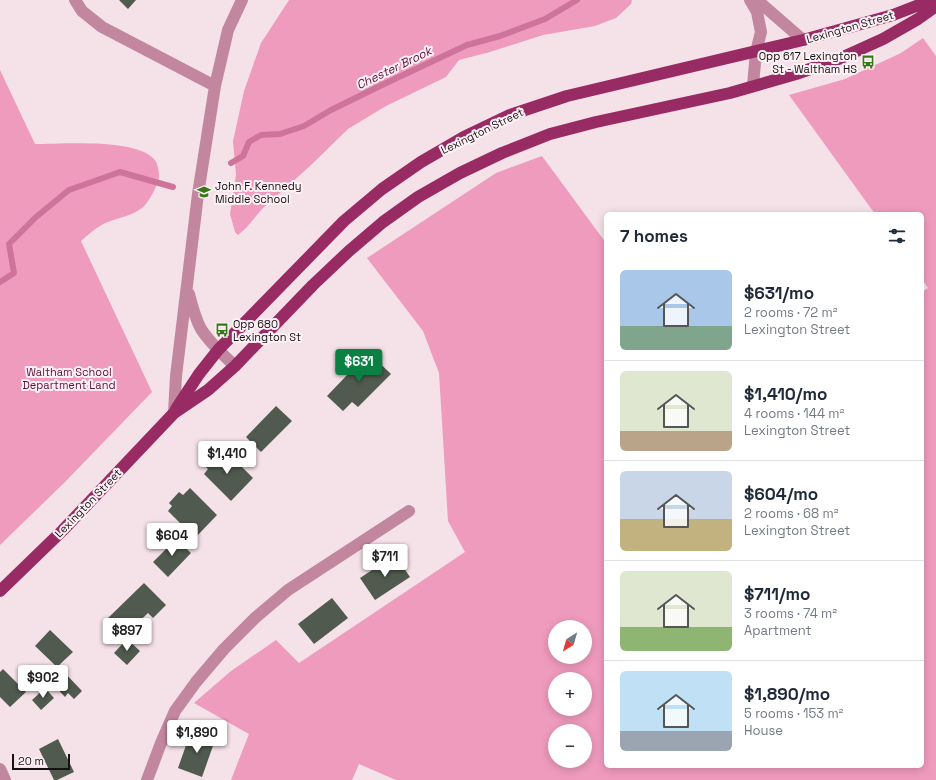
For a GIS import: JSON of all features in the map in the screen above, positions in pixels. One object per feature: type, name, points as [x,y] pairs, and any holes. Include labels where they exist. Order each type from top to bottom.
[{"type":"main road","name":"Lexington Street","points":[[0,591],[63,530],[174,413],[199,374],[218,350],[344,222],[382,189],[421,162],[510,115],[567,96],[803,40],[893,15],[932,0]]},
{"type":"main road","name":"Lexington Street","points":[[174,413],[208,390],[235,366],[313,285],[382,222],[418,196],[460,173],[502,152],[550,134],[596,122],[730,93],[753,85],[796,74],[841,58],[883,39],[918,19],[936,6]]},
{"type":"street","points":[[75,0],[82,11],[102,27],[215,86]]},
{"type":"street","points":[[174,413],[176,376],[198,194],[215,86],[228,30],[242,0]]},
{"type":"street","points":[[750,0],[757,12],[761,32],[756,52],[753,85]]},
{"type":"street","points":[[757,0],[803,40]]},
{"type":"street","points":[[187,285],[193,309],[201,329],[218,350],[235,366]]},
{"type":"street","points":[[147,780],[175,711],[196,682],[224,649],[255,618],[288,590],[409,511]]},
{"type":"street","points":[[0,769],[5,780]]},
{"type":"green space","points":[[289,0],[632,0],[631,4],[616,18],[595,26],[543,35],[459,60],[446,77],[386,106],[348,129],[310,166],[262,209],[238,235],[235,232],[230,214],[236,175],[233,141],[244,91],[261,43]]},
{"type":"green space","points":[[923,38],[936,56],[936,780],[396,780],[359,764],[352,780],[231,780],[249,734],[194,703],[231,671],[276,640],[299,663],[465,552],[448,521],[439,373],[423,331],[367,258],[496,173],[542,156],[604,240],[604,768],[924,768],[924,291],[928,288],[924,282],[924,212],[874,212],[789,95],[845,79],[901,53]]},
{"type":"green space","name":"Waltham School Department Land","points":[[0,70],[35,144],[80,143],[115,145],[131,148],[145,152],[154,159],[159,176],[153,193],[142,208],[132,214],[105,223],[81,241],[152,392],[64,483],[0,545]]},
{"type":"building","points":[[119,0],[136,0],[128,9]]},
{"type":"building","points":[[369,353],[391,374],[358,407],[352,402],[343,411],[327,396],[349,373],[347,371],[351,367],[353,369]]},
{"type":"building","points":[[276,406],[292,421],[261,452],[246,437]]},
{"type":"building","points":[[226,451],[253,478],[231,501],[204,474],[208,469],[205,466],[215,455],[219,458]]},
{"type":"building","points":[[190,488],[217,515],[195,538],[168,511],[172,506],[169,503],[179,492],[183,495]]},
{"type":"building","points":[[173,536],[191,553],[168,577],[153,562],[166,549],[163,546]]},
{"type":"building","points":[[395,555],[410,577],[375,600],[360,578]]},
{"type":"building","points":[[144,583],[166,605],[153,618],[148,613],[125,635],[108,618]]},
{"type":"building","points":[[332,598],[348,618],[314,644],[298,624]]},
{"type":"building","points":[[50,630],[73,652],[57,667],[35,646]]},
{"type":"building","points":[[127,639],[140,651],[127,665],[114,653]]},
{"type":"building","points":[[3,669],[26,692],[10,707],[0,697],[0,672]]},
{"type":"building","points":[[63,671],[82,691],[74,699],[68,693],[65,697],[51,682]]},
{"type":"building","points":[[45,688],[54,698],[41,710],[32,700]]},
{"type":"building","points":[[203,726],[209,729],[205,739],[214,743],[202,777],[178,768],[190,734],[199,737]]},
{"type":"building","points":[[58,739],[74,772],[54,780],[39,749]]},
{"type":"waterway","name":"Chester Brook","points":[[231,163],[243,156],[249,142],[261,135],[280,134],[304,126],[331,110],[467,45],[500,36],[545,19],[577,0]]},
{"type":"waterway","name":"Chester Brook","points":[[0,282],[14,273],[9,244],[36,217],[69,190],[120,172],[173,187]]},
{"type":"place","name":"Opp 617 Lexington St - Waltham HS","points":[[868,62]]},
{"type":"place","name":"John F. Kennedy Middle School","points":[[204,192]]},
{"type":"place","name":"Opp 680 Lexington St","points":[[222,330]]}]
